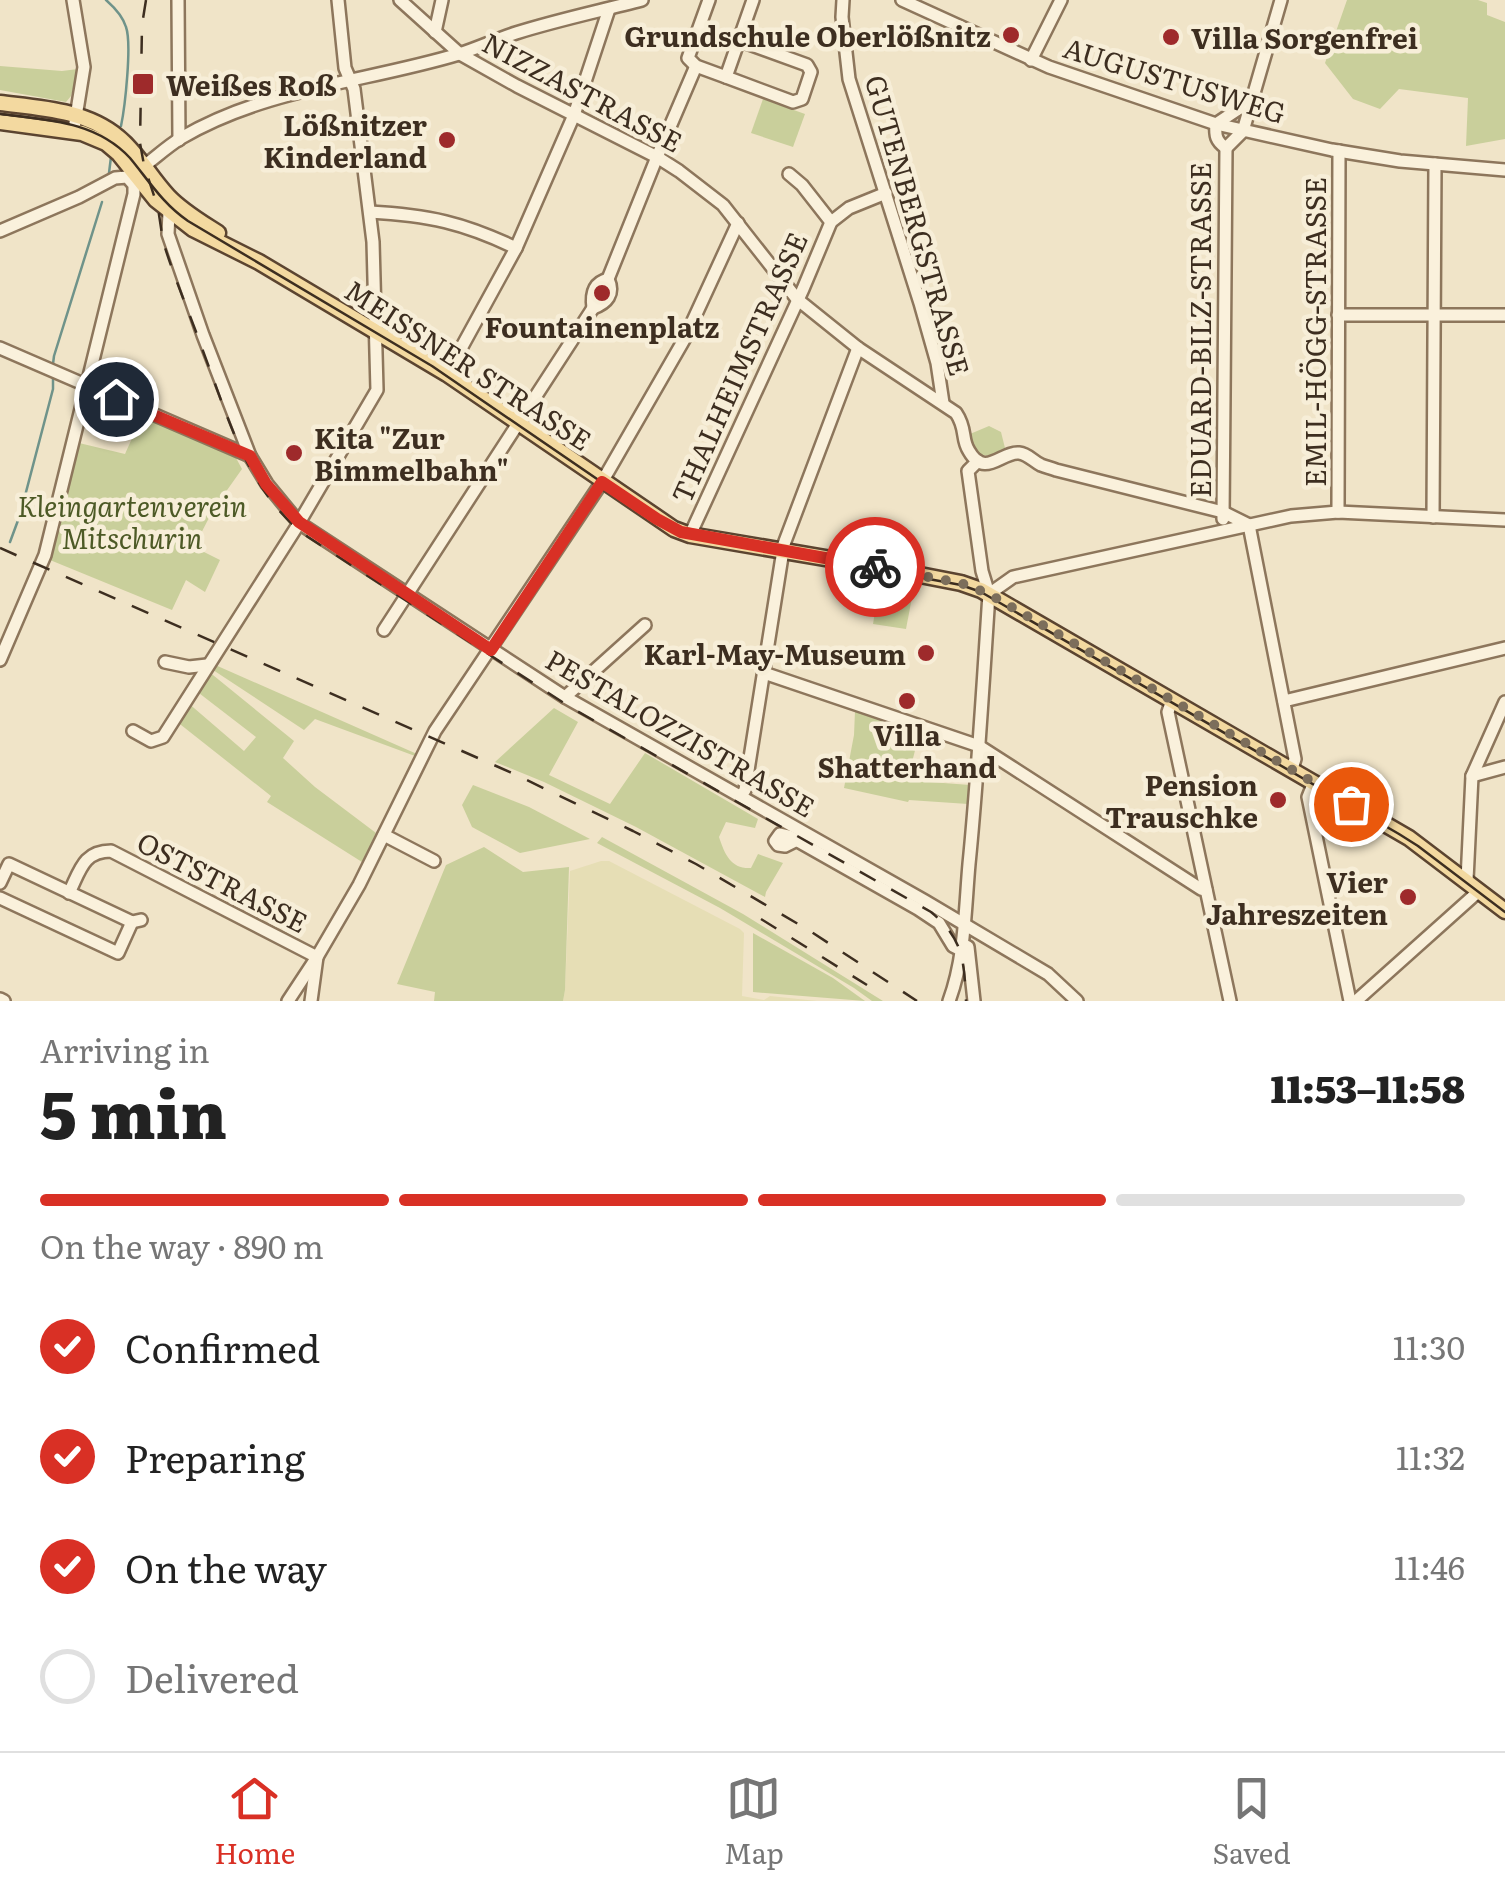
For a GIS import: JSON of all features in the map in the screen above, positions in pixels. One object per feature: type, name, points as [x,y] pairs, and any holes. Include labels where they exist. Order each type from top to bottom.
[{"type":"main road","name":"MEISSNER STRASSE","points":[[0,102],[76,116],[118,137],[178,205],[260,262],[447,374],[666,526],[690,535],[972,586],[1418,844],[1505,911]]},
{"type":"main road","name":"MEISSNER STRASSE","points":[[0,122],[74,132],[100,140],[119,154],[169,212],[193,229],[260,262]]},
{"type":"street","points":[[73,0],[84,68],[74,132]]},
{"type":"street","points":[[178,0],[178,140]]},
{"type":"street","points":[[133,731],[150,741],[163,737],[377,390],[370,212],[354,89],[345,68],[338,0]]},
{"type":"street","name":"NIZZASTRASSE","points":[[400,0],[460,54],[657,157],[723,205],[796,299],[858,348],[956,413],[964,426],[966,448],[978,461]]},
{"type":"street","points":[[435,32],[442,0]]},
{"type":"street","points":[[144,166],[178,140],[245,108],[460,54],[514,34],[642,0]]},
{"type":"street","points":[[709,0],[688,58],[696,66],[793,102],[802,98],[811,72],[807,65],[738,40]]},
{"type":"street","points":[[726,76],[753,0]]},
{"type":"street","name":"GUTENBERGSTRASSE","points":[[843,0],[848,78],[937,363],[944,404]]},
{"type":"street","name":"AUGUSTUSWEG","points":[[902,0],[1032,60],[1216,124],[1340,152],[1505,170]]},
{"type":"street","points":[[1032,60],[1060,0]]},
{"type":"street","points":[[1252,100],[1216,124],[1215,135],[1226,148],[1243,131],[1252,100],[1281,0]]},
{"type":"street","points":[[447,374],[516,248],[574,115],[609,9]]},
{"type":"street","points":[[384,630],[593,308],[594,288],[608,279],[696,66]]},
{"type":"street","name":"EDUARD-BILZ-STRASSE","points":[[1223,531],[1226,148]]},
{"type":"street","name":"EMIL-HÖGG-STRASSE","points":[[1338,512],[1340,152]]},
{"type":"street","points":[[116,178],[119,154]]},
{"type":"street","points":[[1433,517],[1435,164]]},
{"type":"street","points":[[790,174],[831,222]]},
{"type":"street","points":[[0,231],[116,178],[124,176],[134,185],[45,555],[0,660]]},
{"type":"street","name":"THALHEIMSTRASSE","points":[[690,535],[831,222],[848,208],[886,193]]},
{"type":"street","name":"PESTALOZZISTRASSE","points":[[169,212],[168,234],[250,456],[266,484],[299,522],[565,697],[1048,974],[1077,1001]]},
{"type":"street","points":[[370,212],[442,220],[480,230],[516,248]]},
{"type":"street","points":[[288,1001],[359,886],[435,731],[602,482],[685,338],[738,223]]},
{"type":"street","points":[[351,316],[375,303]]},
{"type":"street","points":[[1338,315],[1505,314]]},
{"type":"street","points":[[0,348],[250,456]]},
{"type":"street","points":[[741,796],[782,551],[858,348]]},
{"type":"street","points":[[949,1001],[962,948],[989,594],[982,571],[966,448]]},
{"type":"street","points":[[968,472],[978,461],[994,463],[1020,453],[1056,470],[1223,512],[1249,524]]},
{"type":"street","points":[[989,594],[1013,576],[1291,516],[1338,512],[1505,520]]},
{"type":"street","points":[[1249,524],[1295,759],[1292,770]]},
{"type":"street","points":[[565,697],[645,625]]},
{"type":"street","points":[[1284,701],[1505,648]]},
{"type":"street","points":[[165,662],[189,668],[207,665]]},
{"type":"street","points":[[764,673],[979,746],[1206,890]]},
{"type":"street","points":[[1172,700],[1168,712],[1230,1001]]},
{"type":"street","points":[[1466,880],[1472,776],[1505,702]]},
{"type":"street","points":[[1472,776],[1505,767]]},
{"type":"street","points":[[1314,782],[1308,798],[1353,1001],[1480,891]]},
{"type":"street","points":[[384,836],[434,861]]},
{"type":"street","points":[[794,841],[918,909],[939,924],[954,946],[968,947],[974,1001]]},
{"type":"street","name":"OSTSTRASSE","points":[[68,892],[87,858],[97,851],[112,852],[317,957]]},
{"type":"street","points":[[0,883],[9,864],[136,921],[118,953],[0,898]]},
{"type":"street","points":[[950,916],[965,909]]},
{"type":"street","points":[[311,1001],[317,957]]},
{"type":"shaded area","points":[[609,861],[740,929],[744,933],[742,996],[817,1001],[563,1001],[570,871]]},
{"type":"green space","points":[[1347,0],[1487,3],[1487,15],[1505,22],[1505,139],[1466,146],[1468,98],[1399,89],[1380,109],[1353,99],[1325,63]]},
{"type":"green space","points":[[0,66],[78,69],[66,102],[0,90]]},
{"type":"green space","points":[[763,99],[805,114],[793,147],[751,133]]},
{"type":"green space","name":"Kleingartenverein Mitschurin","points":[[142,416],[236,458],[242,469],[213,510],[194,547],[220,560],[205,592],[186,580],[172,610],[50,560],[79,443],[125,454]]},
{"type":"green space","points":[[989,426],[1001,432],[1005,448],[987,456],[974,448],[970,434]]},
{"type":"green space","points":[[880,580],[914,587],[906,629],[873,624]]},
{"type":"green space","points":[[213,664],[417,754],[315,719],[304,730],[210,668]]},
{"type":"green space","points":[[208,671],[294,741],[283,758],[376,833],[362,862],[267,802],[271,796],[176,721],[187,702],[244,751],[256,737],[195,690]]},
{"type":"green space","points":[[554,708],[578,722],[549,775],[610,804],[645,753],[758,819],[755,828],[726,822],[719,837],[726,855],[738,866],[751,868],[758,854],[783,863],[765,897],[636,827],[495,762]]},
{"type":"green space","points":[[855,711],[920,731],[910,770],[928,773],[930,782],[970,785],[968,804],[908,802],[844,788]]},
{"type":"green space","points":[[473,785],[529,807],[590,839],[520,853],[472,827],[462,805]]},
{"type":"green space","points":[[602,837],[743,914],[883,1001],[872,1001],[720,908],[597,843]]},
{"type":"green space","points":[[484,847],[523,872],[569,867],[563,1001],[434,1001],[435,992],[397,984],[446,865]]},
{"type":"green space","points":[[753,933],[833,978],[865,1001],[753,992]]},
{"type":"waterway","points":[[106,0],[123,20],[128,35],[121,126]]},
{"type":"waterway","points":[[109,173],[111,157]]},
{"type":"waterway","points":[[53,364],[102,202]]},
{"type":"waterway","points":[[10,542],[53,389],[53,376]]},
{"type":"tram line","points":[[0,114],[70,124],[102,136],[130,158],[164,200],[188,221],[432,366],[673,531],[981,592],[1399,834],[1505,912]]},
{"type":"railway","points":[[146,0],[140,143],[144,165],[167,255],[222,402],[242,453],[270,499],[308,537],[570,707],[931,912],[950,932],[960,952],[966,1001]]},
{"type":"railway","points":[[0,548],[512,773],[633,831],[810,931],[917,1001]]},
{"type":"railway","points":[[761,919],[867,985]]},
{"type":"way so far","points":[[875,567],[961,583],[989,594],[1351,804]]},
{"type":"place","name":"Grundschule Oberlößnitz","points":[[1011,35]]},
{"type":"place","name":"Villa Sorgenfrei","points":[[1171,37]]},
{"type":"place","name":"Weißes Roß","points":[[143,84]]},
{"type":"place","name":"Lößnitzer Kinderland","points":[[447,140]]},
{"type":"place","name":"Fountainenplatz","points":[[602,293]]},
{"type":"place","name":"Kita \"Zur Bimmelbahn\"","points":[[294,453]]},
{"type":"place","name":"Karl-May-Museum","points":[[926,653]]},
{"type":"place","name":"Villa Shatterhand","points":[[907,701]]},
{"type":"place","name":"Pension Trauschke","points":[[1278,800]]},
{"type":"place","name":"Vier Jahreszeiten","points":[[1408,897]]},
{"type":"route","points":[[116,399],[250,456],[266,484],[299,522],[491,650],[602,482],[666,526],[690,535],[875,567]]}]
